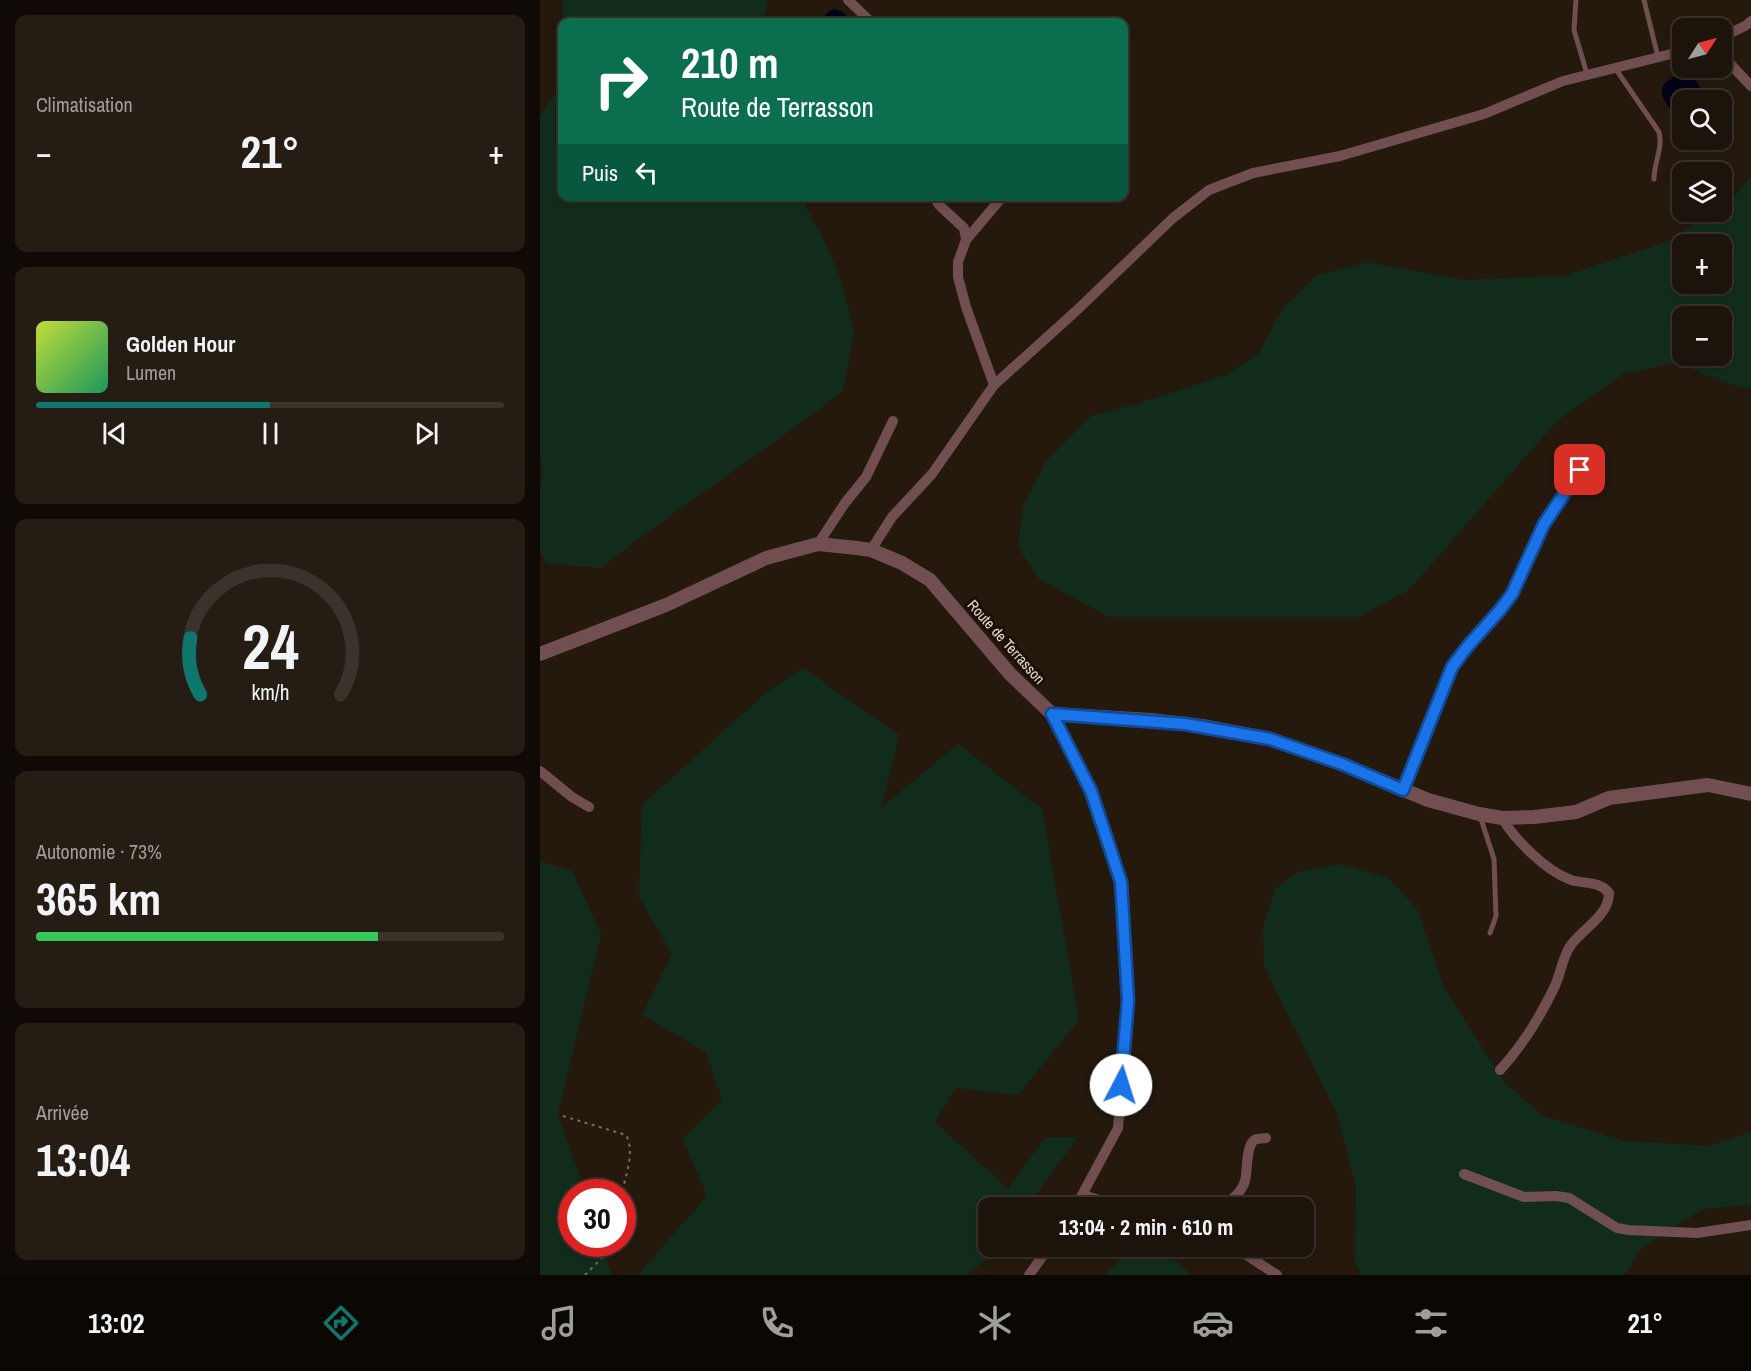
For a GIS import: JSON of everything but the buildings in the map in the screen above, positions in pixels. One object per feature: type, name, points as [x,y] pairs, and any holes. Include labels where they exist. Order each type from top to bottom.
[{"type":"street","points":[[848,0],[867,18]]},
{"type":"street","points":[[1732,32],[1751,21]]},
{"type":"street","points":[[871,550],[892,517],[932,474],[994,385],[1076,311],[1173,218],[1209,190],[1253,173],[1340,156],[1484,114],[1563,81],[1672,54]]},
{"type":"street","points":[[1732,66],[1751,86]]},
{"type":"street","points":[[937,201],[964,228],[966,240]]},
{"type":"street","points":[[994,385],[966,307],[958,277],[958,262],[966,240],[999,201]]},
{"type":"street","points":[[818,544],[845,503],[867,477],[893,421]]},
{"type":"street","points":[[1403,790],[1452,667],[1512,594],[1544,524],[1580,470]]},
{"type":"street","name":"Route de Terrasson","points":[[540,654],[666,605],[766,558],[818,544],[871,550],[902,563],[930,580],[1010,674],[1052,714]]},
{"type":"street","points":[[1052,714],[1202,726],[1270,739],[1342,764],[1428,800],[1502,818],[1575,812],[1609,798],[1708,785],[1751,794]]},
{"type":"street","points":[[1052,714],[1091,791],[1121,882],[1128,1000],[1118,1128],[1083,1195],[1090,1197]]},
{"type":"street","points":[[540,771],[572,797],[589,807]]},
{"type":"street","points":[[1500,1070],[1512,1057],[1533,1026],[1554,987],[1571,945],[1605,909],[1609,901],[1609,893],[1600,885],[1570,880],[1556,872],[1522,845],[1502,818]]},
{"type":"street","points":[[1235,1197],[1245,1180],[1252,1143],[1256,1139],[1266,1138]]},
{"type":"street","points":[[1464,1174],[1524,1197],[1569,1198],[1617,1228],[1628,1230],[1697,1233],[1751,1225]]},
{"type":"street","points":[[1029,1275],[1042,1257]]},
{"type":"street","points":[[1250,1257],[1277,1275]]},
{"type":"lane","points":[[1576,0],[1574,30],[1587,74]]},
{"type":"lane","points":[[1644,0],[1658,57]]},
{"type":"lane","points":[[1615,68],[1659,132],[1662,142],[1654,168],[1654,179]]},
{"type":"lane","points":[[1479,814],[1494,859],[1496,916],[1490,933]]},
{"type":"path","points":[[563,1116],[626,1135],[630,1142],[630,1150],[624,1179]]},
{"type":"path","points":[[585,1275],[603,1257]]},
{"type":"green space","points":[[562,0],[768,0],[764,18],[564,18]]},
{"type":"green space","points":[[558,88],[558,201],[803,201],[831,255],[841,281],[854,332],[843,391],[601,568],[546,563],[540,550],[540,491],[543,474],[540,452],[540,117]]},
{"type":"green space","points":[[1751,177],[1751,388],[1739,387],[1682,366],[1732,366],[1732,306],[1672,306],[1672,363],[1623,374],[1557,421],[1409,590],[1358,617],[1109,617],[1039,579],[1018,547],[1023,506],[1047,460],[1091,416],[1140,403],[1228,374],[1258,354],[1284,307],[1316,276],[1366,262],[1464,280],[1564,276],[1672,239],[1672,294],[1732,294],[1732,234],[1679,234],[1698,222],[1732,222],[1732,199]]},
{"type":"green space","points":[[803,668],[899,735],[881,808],[958,744],[1042,809],[1079,1020],[1018,1095],[956,1088],[935,1122],[1008,1189],[1045,1138],[1078,1137],[1034,1197],[978,1197],[978,1257],[989,1257],[966,1275],[638,1275],[707,1196],[683,1139],[722,1100],[706,1052],[642,1015],[672,954],[639,897],[642,805],[768,691]]},
{"type":"green space","points":[[540,861],[572,871],[601,934],[558,1114],[580,1179],[558,1179],[558,1257],[606,1257],[612,1275],[540,1275]]},
{"type":"green space","points":[[1339,864],[1389,878],[1418,911],[1444,988],[1505,1083],[1543,1116],[1624,1141],[1709,1146],[1751,1132],[1751,1205],[1703,1209],[1642,1248],[1625,1275],[1362,1275],[1355,1263],[1356,1187],[1337,1114],[1264,966],[1263,928],[1275,889],[1299,872]]},
{"type":"green space","points":[[1123,1257],[1173,1257],[1190,1275],[1104,1275]]},
{"type":"water","points":[[835,9],[844,13],[847,18],[823,18],[829,11]]},
{"type":"water","points":[[1671,79],[1695,79],[1701,90],[1672,90],[1672,111],[1665,102],[1662,91],[1666,82]]},
{"type":"route","points":[[1121,1085],[1128,1000],[1121,882],[1091,791],[1052,714],[1185,724],[1270,739],[1342,764],[1403,790],[1452,667],[1512,594],[1544,524],[1580,470]]}]
